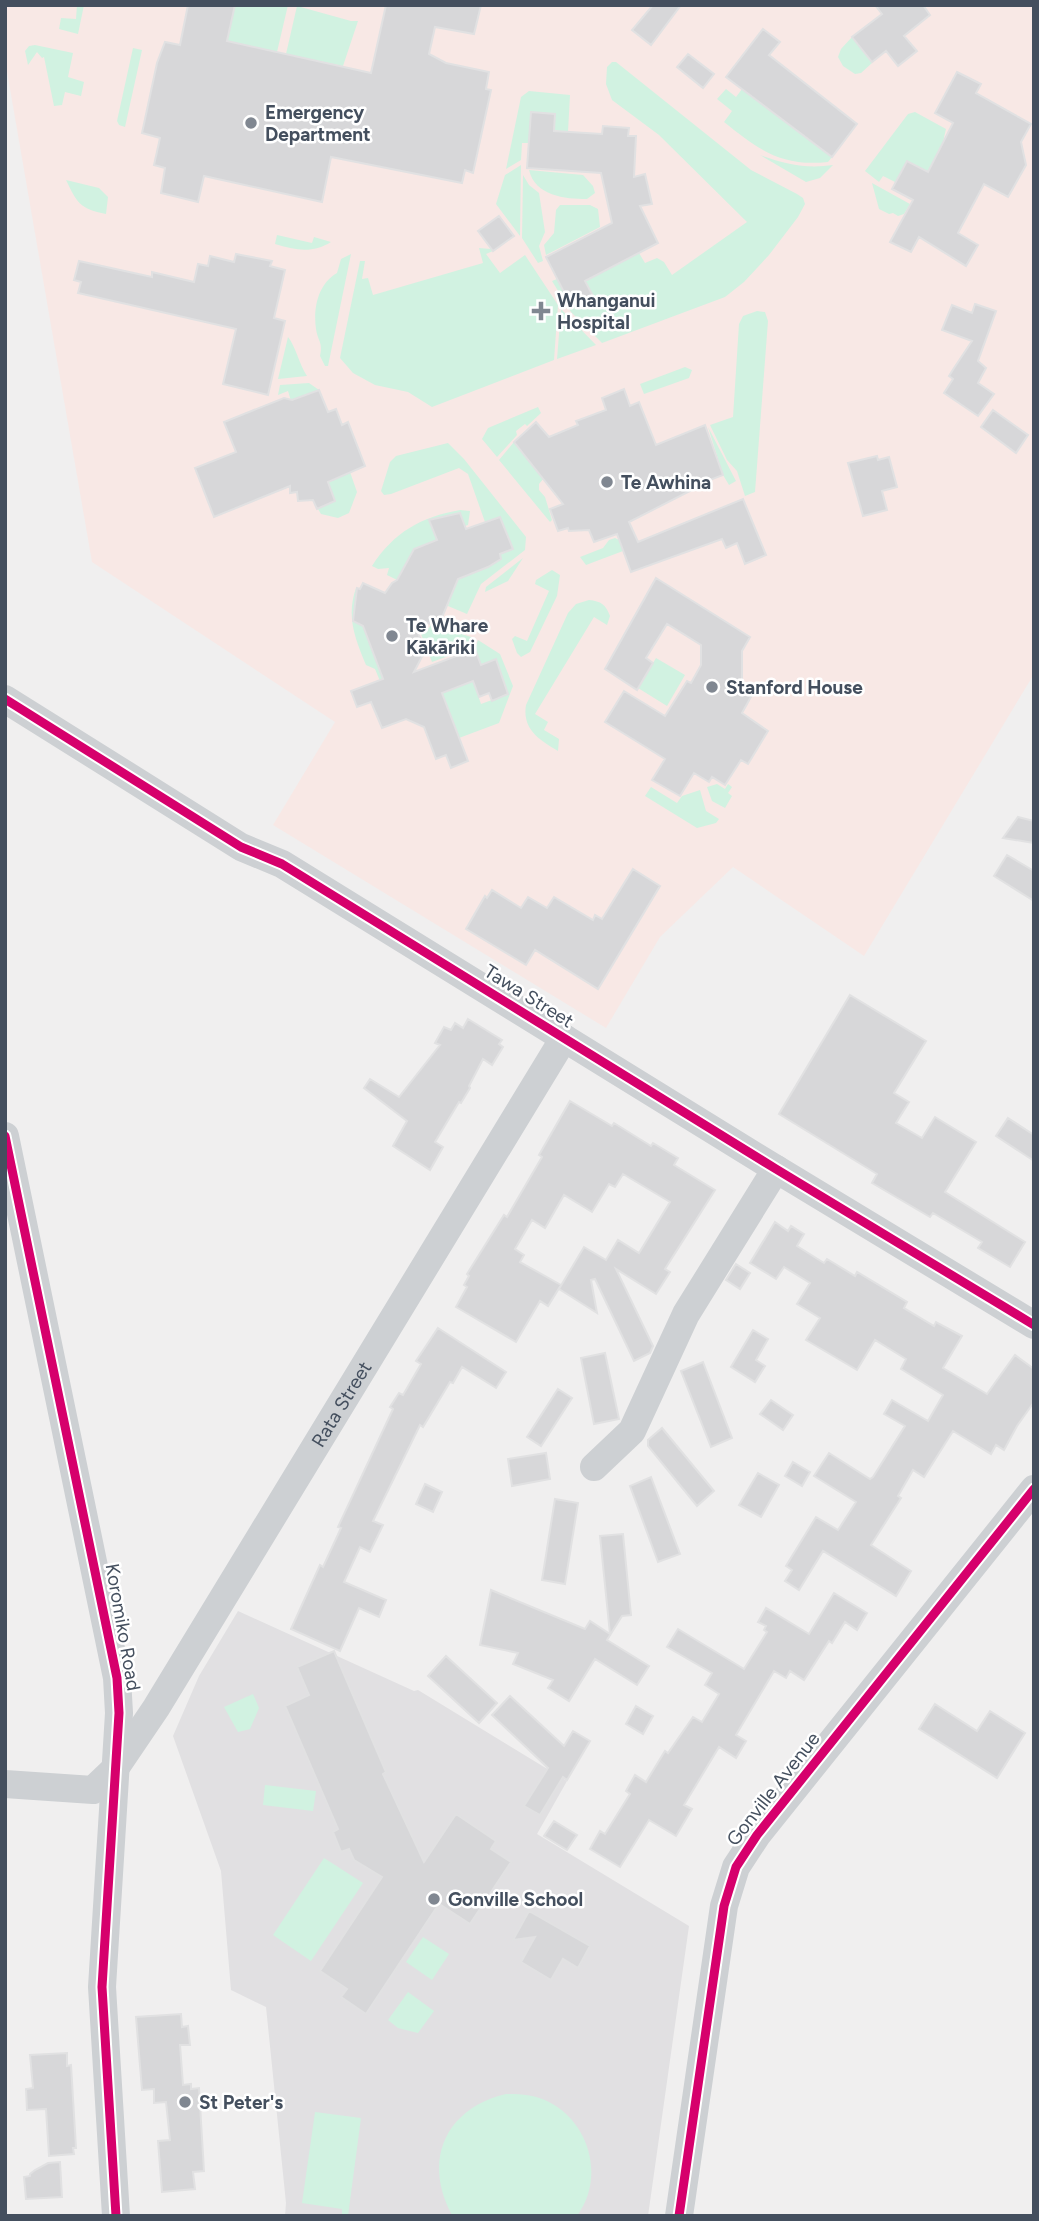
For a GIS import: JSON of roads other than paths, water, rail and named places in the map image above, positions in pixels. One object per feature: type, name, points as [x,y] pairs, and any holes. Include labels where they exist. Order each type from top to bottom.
[{"type":"street","name":"Tawa Street","points":[[5,699],[241,847],[282,864],[1034,1325]]},
{"type":"street","name":"Rata Street","points":[[114,1770],[156,1708],[565,1038]]},
{"type":"street","name":"Koromiko Road","points":[[5,1136],[117,1678],[119,1713],[102,1987],[116,2216]]},
{"type":"street","points":[[593,1467],[632,1430],[686,1314],[776,1169]]},
{"type":"street","name":"Gonville Avenue","points":[[679,2216],[723,1906],[736,1867],[757,1835],[1034,1489]]},
{"type":"street","points":[[5,1784],[93,1790],[114,1770]]},
{"type":"place","name":"Emergency Department","points":[[251,123]]},
{"type":"place","name":"Whanganui Hospital","points":[[541,311]]},
{"type":"place","name":"Te Awhina","points":[[607,482]]},
{"type":"place","name":"Te Whare Kākāriki","points":[[392,636]]},
{"type":"place","name":"Stanford House","points":[[712,687]]},
{"type":"place","name":"Gonville School","points":[[434,1899]]},
{"type":"place","name":"St Peter's","points":[[185,2102]]}]
